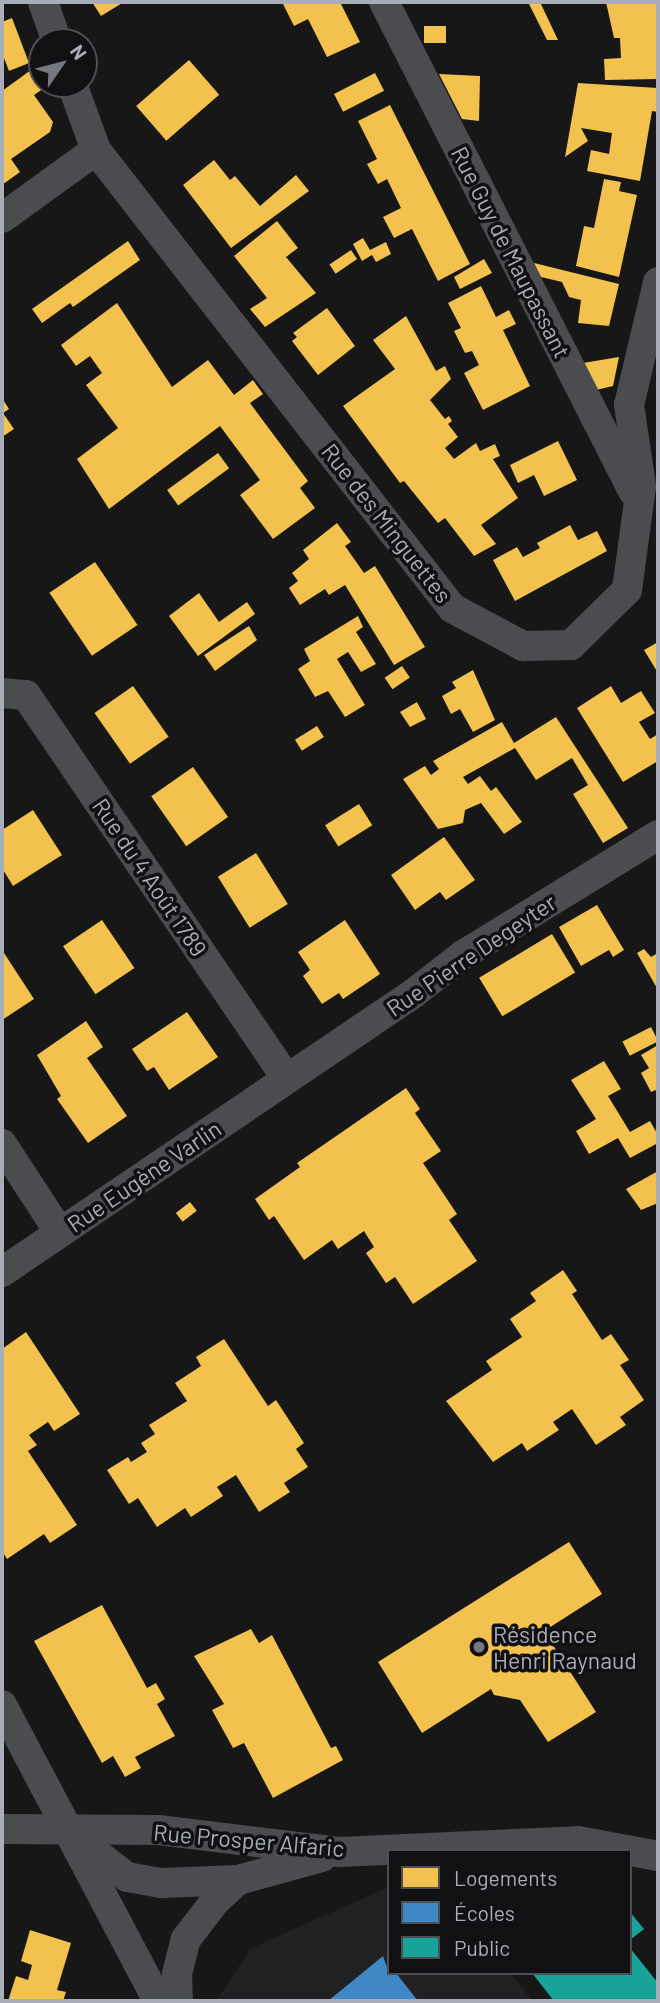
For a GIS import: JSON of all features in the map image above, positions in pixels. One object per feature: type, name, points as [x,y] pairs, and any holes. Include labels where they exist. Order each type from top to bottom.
[{"type":"street","points":[[43,2],[52,28]]},
{"type":"street","name":"Rue Guy de Maupassant","points":[[384,2],[639,502]]},
{"type":"street","name":"Rue des Minguettes","points":[[77,98],[96,150],[452,608],[523,646],[571,645],[627,590],[641,486],[629,405],[658,282]]},
{"type":"street","points":[[2,218],[96,150]]},
{"type":"street","name":"Rue du 4 Août 1789","points":[[2,692],[26,695],[287,1079]]},
{"type":"street","name":"Rue Pierre Degeyter","points":[[287,1079],[463,955],[658,835]]},
{"type":"street","name":"Rue Eugène Varlin","points":[[2,1272],[287,1079]]},
{"type":"street","points":[[2,1144],[60,1233]]},
{"type":"street","points":[[2,1705],[159,2001]]},
{"type":"street","points":[[2,1829],[67,1831]]},
{"type":"street","name":"Rue Prosper Alfaric","points":[[67,1831],[158,1830],[340,1852],[387,1850]]},
{"type":"street","name":"Rue Prosper Alfaric","points":[[67,1831],[127,1877],[162,1883],[238,1880],[340,1852]]},
{"type":"street","name":"Rue Prosper Alfaric","points":[[405,1849],[578,1841],[621,1849]]},
{"type":"street","name":"Rue Prosper Alfaric","points":[[632,1851],[658,1856]]},
{"type":"street","points":[[178,2001],[177,1974],[187,1939],[197,1921],[238,1880]]},
{"type":"shaded area","points":[[387,1888],[387,1975],[512,1975],[533,2001],[216,2001],[251,1948]]},
{"type":"building: Logements","points":[[92,2],[124,2],[101,16]]},
{"type":"building: Logements","points":[[282,2],[340,2],[360,42],[327,57],[308,19],[294,26]]},
{"type":"building: Logements","points":[[528,2],[540,2],[558,40],[547,40]]},
{"type":"building: Logements","points":[[606,2],[656,2],[658,79],[605,80],[604,59],[621,58],[620,38],[614,38]]},
{"type":"building: Logements","points":[[12,18],[28,60],[28,63],[9,71],[2,53],[2,22]]},
{"type":"building: Logements","points":[[424,26],[446,26],[446,43],[424,43]]},
{"type":"building: Logements","points":[[189,60],[219,95],[166,141],[136,106]]},
{"type":"building: Logements","points":[[28,72],[28,98],[36,98],[53,122],[50,132],[11,159],[20,172],[2,185],[2,91]]},
{"type":"building: Logements","points":[[375,73],[384,91],[343,112],[334,94]]},
{"type":"building: Logements","points":[[439,74],[480,76],[479,121],[462,119]]},
{"type":"building: Logements","points":[[578,83],[658,88],[658,112],[652,111],[640,181],[587,171],[591,150],[609,154],[612,133],[581,128],[588,141],[565,157]]},
{"type":"building: Logements","points":[[390,105],[470,264],[438,281],[412,229],[394,238],[383,217],[401,208],[387,179],[378,184],[367,164],[377,159],[358,121]]},
{"type":"building: Logements","points":[[214,160],[230,180],[235,176],[260,206],[296,175],[309,191],[231,248],[183,185]]},
{"type":"building: Logements","points":[[604,179],[621,182],[619,191],[637,195],[619,277],[576,266],[584,226],[594,228]]},
{"type":"building: Logements","points":[[277,221],[298,248],[286,257],[316,293],[265,327],[250,309],[267,298],[234,256]]},
{"type":"building: Logements","points":[[363,238],[370,250],[386,242],[391,254],[376,262],[372,255],[362,261],[353,244]]},
{"type":"building: Logements","points":[[128,241],[140,260],[73,307],[70,303],[42,323],[32,309]]},
{"type":"building: Logements","points":[[351,250],[357,259],[336,274],[329,265]]},
{"type":"building: Logements","points":[[484,259],[492,273],[460,289],[454,277]]},
{"type":"building: Logements","points":[[534,263],[619,284],[609,326],[578,323],[581,300],[569,297],[562,282],[541,277]]},
{"type":"building: Logements","points":[[481,286],[496,317],[509,310],[516,324],[503,330],[530,386],[483,410],[464,373],[479,365],[472,351],[465,353],[454,331],[461,328],[448,303]]},
{"type":"building: Logements","points":[[117,303],[172,387],[208,360],[234,395],[253,380],[263,394],[250,403],[308,481],[300,488],[315,508],[273,539],[240,495],[260,480],[220,426],[109,509],[77,459],[118,428],[86,385],[102,373],[90,356],[76,366],[61,345]]},
{"type":"building: Logements","points":[[327,308],[355,346],[318,375],[292,341],[297,337],[293,333]]},
{"type":"building: Logements","points":[[406,316],[436,371],[445,366],[451,379],[430,400],[445,419],[449,416],[452,421],[448,424],[458,437],[445,448],[454,459],[476,443],[480,451],[495,444],[500,456],[493,459],[518,498],[481,525],[496,544],[474,556],[445,518],[438,523],[404,481],[400,483],[343,406],[395,369],[373,340]]},
{"type":"building: Logements","points":[[619,357],[613,386],[596,390],[583,363]]},
{"type":"building: Logements","points":[[2,398],[9,409],[3,413],[14,429],[2,437]]},
{"type":"building: Logements","points":[[558,441],[577,480],[544,496],[534,475],[518,483],[510,465]]},
{"type":"building: Logements","points":[[218,453],[229,468],[178,505],[167,490]]},
{"type":"building: Logements","points":[[337,523],[351,542],[345,546],[364,573],[375,566],[425,647],[394,665],[345,585],[329,595],[325,589],[300,605],[289,588],[298,581],[292,573],[309,559],[303,550]]},
{"type":"building: Logements","points":[[570,525],[578,540],[597,531],[607,551],[515,601],[493,560],[517,547],[523,557],[540,548],[537,543]]},
{"type":"building: Logements","points":[[95,562],[137,625],[92,656],[49,593]]},
{"type":"building: Logements","points":[[199,593],[219,622],[247,602],[255,614],[198,656],[169,616]]},
{"type":"building: Logements","points":[[358,616],[363,627],[356,632],[376,664],[361,672],[348,652],[337,659],[365,705],[345,717],[328,691],[315,697],[298,669],[310,661],[304,649]]},
{"type":"building: Logements","points":[[249,626],[257,640],[215,671],[204,655]]},
{"type":"building: Logements","points":[[658,642],[658,673],[644,650]]},
{"type":"building: Logements","points":[[402,666],[410,678],[392,689],[385,678]]},
{"type":"building: Logements","points":[[473,670],[495,720],[473,732],[460,709],[451,714],[442,696],[456,688],[452,682]]},
{"type":"building: Logements","points":[[133,686],[169,737],[130,764],[94,713]]},
{"type":"building: Logements","points":[[611,686],[621,703],[641,691],[655,713],[639,722],[650,739],[658,734],[658,761],[623,782],[577,708]]},
{"type":"building: Logements","points":[[417,702],[426,719],[410,727],[400,712]]},
{"type":"building: Logements","points":[[556,717],[628,828],[603,843],[573,794],[588,785],[572,758],[536,780],[515,748],[463,777],[468,784],[480,776],[491,791],[496,787],[522,822],[504,834],[481,803],[465,810],[463,823],[438,829],[403,779],[425,766],[431,775],[439,769],[433,761],[502,722],[514,743]]},
{"type":"building: Logements","points":[[317,726],[324,737],[302,751],[295,740]]},
{"type":"building: Logements","points":[[193,767],[228,817],[186,846],[151,796]]},
{"type":"building: Logements","points":[[359,804],[372,825],[338,846],[325,825]]},
{"type":"building: Logements","points":[[33,810],[62,855],[13,886],[2,868],[2,830]]},
{"type":"building: Logements","points":[[444,837],[475,880],[446,900],[440,892],[415,910],[391,875]]},
{"type":"building: Logements","points":[[256,853],[288,904],[250,928],[218,877]]},
{"type":"building: Logements","points":[[597,905],[624,950],[613,957],[609,950],[581,966],[559,927]]},
{"type":"building: Logements","points":[[102,920],[134,968],[95,994],[63,946]]},
{"type":"building: Logements","points":[[345,920],[380,974],[343,999],[339,993],[322,1004],[303,976],[310,970],[298,952]]},
{"type":"building: Logements","points":[[552,934],[575,973],[502,1016],[479,978]]},
{"type":"building: Logements","points":[[644,949],[651,957],[658,953],[658,990],[637,953]]},
{"type":"building: Logements","points":[[4,953],[34,999],[2,1020],[2,954]]},
{"type":"building: Logements","points":[[187,1012],[218,1057],[169,1090],[154,1067],[147,1071],[132,1049]]},
{"type":"building: Logements","points":[[86,1021],[103,1047],[87,1058],[127,1116],[88,1143],[57,1099],[61,1096],[37,1055]]},
{"type":"building: Logements","points":[[651,1027],[658,1041],[630,1056],[622,1042]]},
{"type":"building: Logements","points":[[658,1045],[658,1089],[651,1092],[641,1073],[649,1068],[641,1055]]},
{"type":"building: Logements","points":[[604,1061],[621,1089],[608,1096],[630,1132],[650,1121],[658,1135],[658,1143],[630,1158],[618,1138],[589,1154],[576,1131],[596,1119],[571,1080]]},
{"type":"building: Logements","points":[[406,1088],[420,1109],[415,1113],[441,1151],[423,1163],[457,1214],[449,1220],[477,1261],[413,1304],[395,1277],[386,1283],[366,1253],[374,1247],[364,1231],[338,1249],[332,1240],[304,1260],[274,1216],[269,1220],[255,1199],[300,1167],[297,1163]]},
{"type":"building: Logements","points":[[658,1171],[658,1203],[641,1210],[626,1189]]},
{"type":"building: Logements","points":[[190,1202],[197,1211],[183,1222],[176,1213]]},
{"type":"building: Logements","points":[[563,1270],[577,1291],[572,1294],[602,1340],[611,1334],[629,1360],[620,1365],[644,1400],[620,1417],[626,1425],[596,1445],[572,1409],[553,1422],[559,1430],[527,1451],[522,1443],[493,1462],[446,1401],[492,1370],[486,1361],[522,1337],[510,1319],[536,1301],[530,1293]]},
{"type":"building: Logements","points":[[26,1332],[80,1414],[54,1431],[48,1422],[29,1435],[37,1445],[28,1451],[77,1525],[50,1543],[44,1534],[7,1559],[2,1551],[2,1349]]},
{"type":"building: Logements","points":[[224,1339],[268,1406],[276,1400],[304,1443],[296,1449],[308,1467],[284,1483],[290,1492],[259,1512],[236,1475],[217,1487],[223,1496],[191,1517],[185,1508],[157,1527],[138,1498],[129,1504],[107,1470],[128,1457],[131,1462],[147,1452],[141,1443],[155,1434],[149,1425],[187,1401],[175,1383],[201,1366],[196,1357]]},
{"type":"building: Logements","name":"Résidence Henri Raynaud","points":[[569,1542],[602,1594],[544,1631],[596,1712],[548,1742],[520,1700],[494,1695],[491,1689],[422,1733],[378,1662]]},
{"type":"building: Logements","points":[[102,1605],[147,1688],[156,1683],[165,1699],[157,1704],[175,1736],[135,1757],[141,1768],[125,1777],[113,1756],[102,1763],[34,1641]]},
{"type":"building: Logements","points":[[251,1629],[259,1643],[272,1635],[331,1748],[336,1746],[343,1760],[273,1798],[244,1743],[233,1748],[212,1710],[224,1704],[194,1656]]},
{"type":"building: Logements","points":[[30,1930],[71,1943],[57,1990],[66,1992],[63,2001],[8,2001],[16,1976],[28,1980],[32,1965],[21,1961]]},
{"type":"building: Écoles","points":[[383,1956],[387,1975],[398,1975],[418,2001],[328,2001]]},
{"type":"building: Public","points":[[632,1914],[644,1929],[632,1938]]},
{"type":"building: Public","points":[[632,1950],[658,1983],[658,2001],[554,2001],[534,1975],[632,1975]]},
{"type":"place","name":"Résidence Henri Raynaud","points":[[479,1647]]}]
